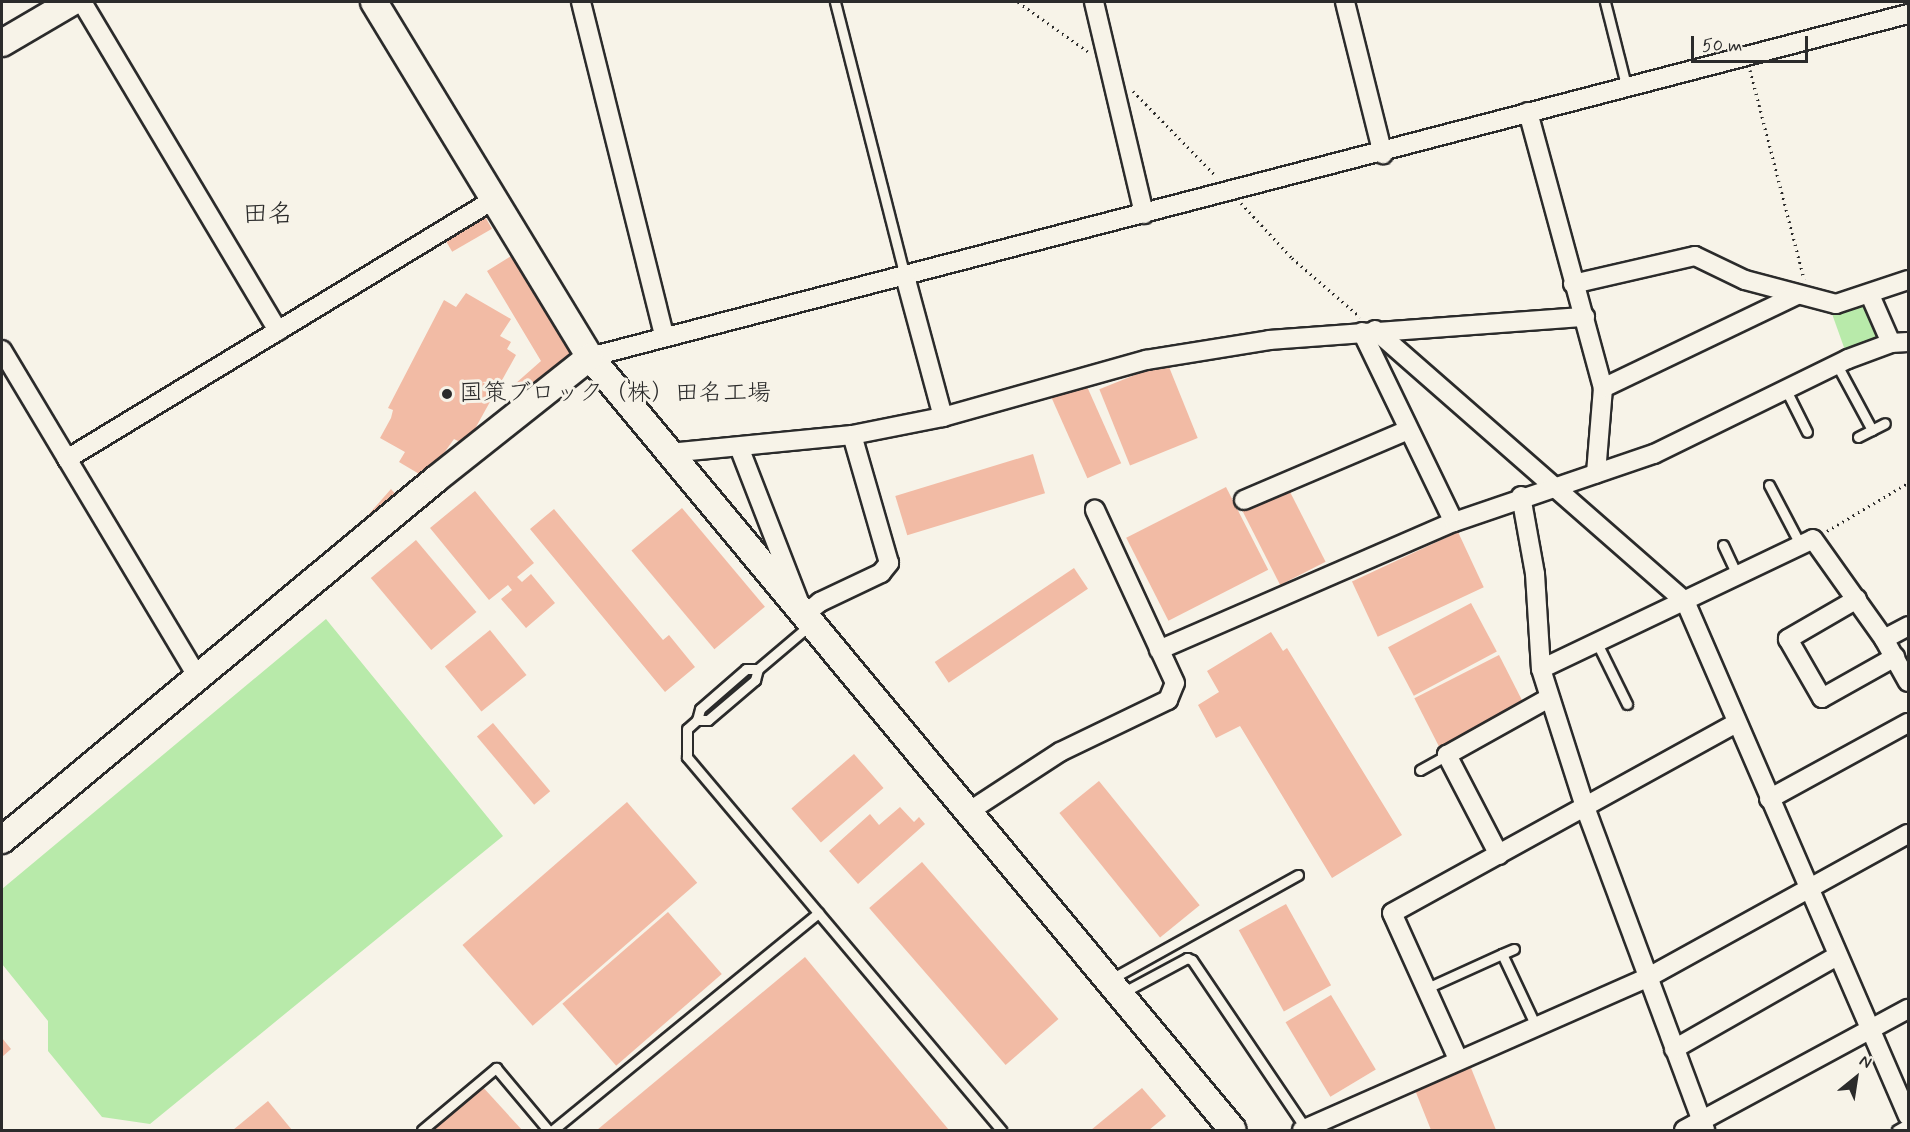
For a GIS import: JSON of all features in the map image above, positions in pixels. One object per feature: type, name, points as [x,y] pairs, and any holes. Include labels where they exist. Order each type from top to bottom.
[{"type":"street","points":[[2,43],[72,2]]},
{"type":"street","points":[[82,2],[278,331]]},
{"type":"street","points":[[374,2],[591,357],[1233,1131]]},
{"type":"street","points":[[580,2],[664,335]]},
{"type":"street","points":[[1094,2],[1113,72],[1144,214]]},
{"type":"street","points":[[1345,2],[1383,154]]},
{"type":"street","points":[[3,836],[591,357],[664,335],[1144,214],[1227,189],[1383,154],[1626,85],[1746,57],[1908,14],[1904,2]]},
{"type":"street","points":[[1528,112],[1603,388],[1596,474]]},
{"type":"street","points":[[67,459],[494,199]]},
{"type":"street","points":[[1573,284],[1695,256],[1745,280],[1836,304],[1870,295],[1908,280]]},
{"type":"street","points":[[905,276],[943,417]]},
{"type":"street","points":[[1159,650],[1454,522],[1521,496],[1596,474],[1654,453],[1837,364],[1900,343],[1870,295]]},
{"type":"street","points":[[1603,388],[1803,297]]},
{"type":"street","points":[[669,453],[852,435],[943,417],[1146,360],[1269,340],[1585,317]]},
{"type":"street","points":[[1368,331],[1408,430],[1454,522]]},
{"type":"street","points":[[1368,331],[1558,486],[1685,602],[1807,889],[1908,1116]]},
{"type":"street","points":[[2,350],[198,677]]},
{"type":"street","points":[[1244,500],[1408,430]]},
{"type":"street","points":[[807,619],[820,602],[881,573],[889,563],[852,435]]},
{"type":"street","points":[[739,447],[807,619]]},
{"type":"street","points":[[1521,496],[1535,574],[1540,669],[1584,807],[1703,1126]]},
{"type":"street","points":[[968,812],[1060,752],[1168,700],[1175,683],[1095,510]]},
{"type":"street","points":[[1540,669],[1807,543],[1857,599],[1884,639],[1908,682]]},
{"type":"street","points":[[1857,599],[1788,639],[1822,698],[1895,657]]},
{"type":"street","points":[[1884,639],[1908,626]]},
{"type":"street","points":[[1499,855],[1448,755],[1549,698]]},
{"type":"street","points":[[1458,1059],[1392,913],[1736,723]]},
{"type":"street","points":[[1769,799],[1908,723]]},
{"type":"street","points":[[1304,1130],[1535,1024],[1647,978],[1908,834]]},
{"type":"street","points":[[1674,1049],[1837,956]]},
{"type":"street","points":[[1684,1131],[1703,1126],[1908,1008]]},
{"type":"lane","points":[[835,2],[905,276]]},
{"type":"lane","points":[[1605,2],[1626,85]]},
{"type":"lane","points":[[1837,364],[1872,430]]},
{"type":"lane","points":[[1785,388],[1807,432]]},
{"type":"lane","points":[[1858,437],[1885,423]]},
{"type":"lane","points":[[1769,485],[1807,543]]},
{"type":"lane","points":[[1723,545],[1738,576]]},
{"type":"lane","points":[[807,619],[758,669],[755,680],[708,720],[698,720],[687,729],[687,757],[1001,1131]]},
{"type":"lane","points":[[1597,643],[1627,704]]},
{"type":"lane","points":[[698,720],[700,709],[746,669],[758,669]]},
{"type":"lane","points":[[1420,770],[1448,755]]},
{"type":"lane","points":[[1114,987],[1298,875]]},
{"type":"lane","points":[[553,1131],[818,913]]},
{"type":"lane","points":[[1427,988],[1514,949]]},
{"type":"lane","points":[[1502,954],[1535,1024]]},
{"type":"lane","points":[[1114,987],[1187,958],[1192,960],[1304,1130]]},
{"type":"lane","points":[[422,1131],[496,1068],[548,1131]]},
{"type":"lane","points":[[1897,1131],[1908,1124]]},
{"type":"path","points":[[1018,2],[1113,72],[1292,258],[1368,331]]},
{"type":"path","points":[[1746,57],[1803,297]]},
{"type":"path","points":[[1807,543],[1908,483]]},
{"type":"green space","points":[[1867,305],[1880,339],[1846,353],[1831,311]]},
{"type":"green space","points":[[326,619],[503,836],[150,1124],[102,1117],[48,1051],[48,1021],[2,964],[2,889]]},
{"type":"building","points":[[484,215],[492,229],[452,252],[444,238]]},
{"type":"building","points":[[513,255],[573,350],[572,358],[525,398],[515,384],[541,361],[487,271]]},
{"type":"building","name":"国策ブロック（株）田名工場","points":[[466,293],[511,319],[500,336],[511,342],[507,349],[516,355],[466,445],[454,439],[426,478],[399,462],[405,452],[380,438],[391,418],[393,410],[388,408],[444,300],[456,307]]},
{"type":"building","points":[[1167,362],[1198,438],[1130,465],[1099,389]]},
{"type":"building","points":[[1085,382],[1121,463],[1087,478],[1051,397]]},
{"type":"building","points":[[1033,454],[1045,493],[907,535],[895,496]]},
{"type":"building","points":[[1287,486],[1326,562],[1280,585],[1242,509]]},
{"type":"building","points":[[1226,487],[1268,570],[1168,621],[1126,538]]},
{"type":"building","points":[[391,489],[399,498],[377,520],[369,514]]},
{"type":"building","points":[[475,491],[534,563],[517,577],[522,582],[531,574],[555,603],[526,628],[501,599],[512,590],[508,585],[489,600],[430,528]]},
{"type":"building","points":[[682,508],[765,607],[714,649],[631,550]]},
{"type":"building","points":[[554,509],[663,640],[669,635],[695,667],[665,692],[530,529]]},
{"type":"building","points":[[1458,532],[1484,587],[1378,637],[1352,581]]},
{"type":"building","points":[[416,540],[476,612],[431,650],[371,578]]},
{"type":"building","points":[[1074,568],[1088,589],[949,683],[935,662]]},
{"type":"building","points":[[1471,603],[1497,652],[1414,696],[1388,647]]},
{"type":"building","points":[[490,630],[527,675],[481,712],[445,667]]},
{"type":"building","points":[[1271,632],[1283,651],[1287,648],[1402,835],[1332,878],[1240,726],[1216,738],[1198,705],[1219,692],[1207,671]]},
{"type":"building","points":[[1499,655],[1524,705],[1440,748],[1414,698]]},
{"type":"building","points":[[493,723],[550,791],[534,805],[477,736]]},
{"type":"building","points":[[854,754],[884,788],[821,842],[791,808]]},
{"type":"building","points":[[1099,781],[1200,905],[1160,937],[1059,813]]},
{"type":"building","points":[[627,802],[697,883],[533,1026],[462,945]]},
{"type":"building","points":[[900,807],[914,822],[919,817],[925,824],[858,884],[829,851],[870,814],[879,825]]},
{"type":"building","points":[[922,862],[1058,1019],[1006,1065],[869,908]]},
{"type":"building","points":[[1286,904],[1331,985],[1284,1012],[1239,930]]},
{"type":"building","points":[[668,912],[722,974],[616,1066],[562,1004]]},
{"type":"building","points":[[805,957],[949,1130],[597,1130]]},
{"type":"building","points":[[1331,995],[1376,1070],[1330,1097],[1286,1022]]},
{"type":"building","points":[[2,1038],[11,1049],[2,1057]]},
{"type":"building","points":[[1469,1063],[1496,1130],[1431,1130],[1413,1085]]},
{"type":"building","points":[[481,1085],[522,1130],[430,1130]]},
{"type":"building","points":[[1142,1088],[1166,1116],[1149,1130],[1091,1130]]},
{"type":"building","points":[[268,1101],[292,1130],[233,1130]]},
{"type":"place","name":"国策ブロック（株）田名工場","points":[[447,394]]},
{"type":"district","name":"田名","points":[[268,216]]}]
